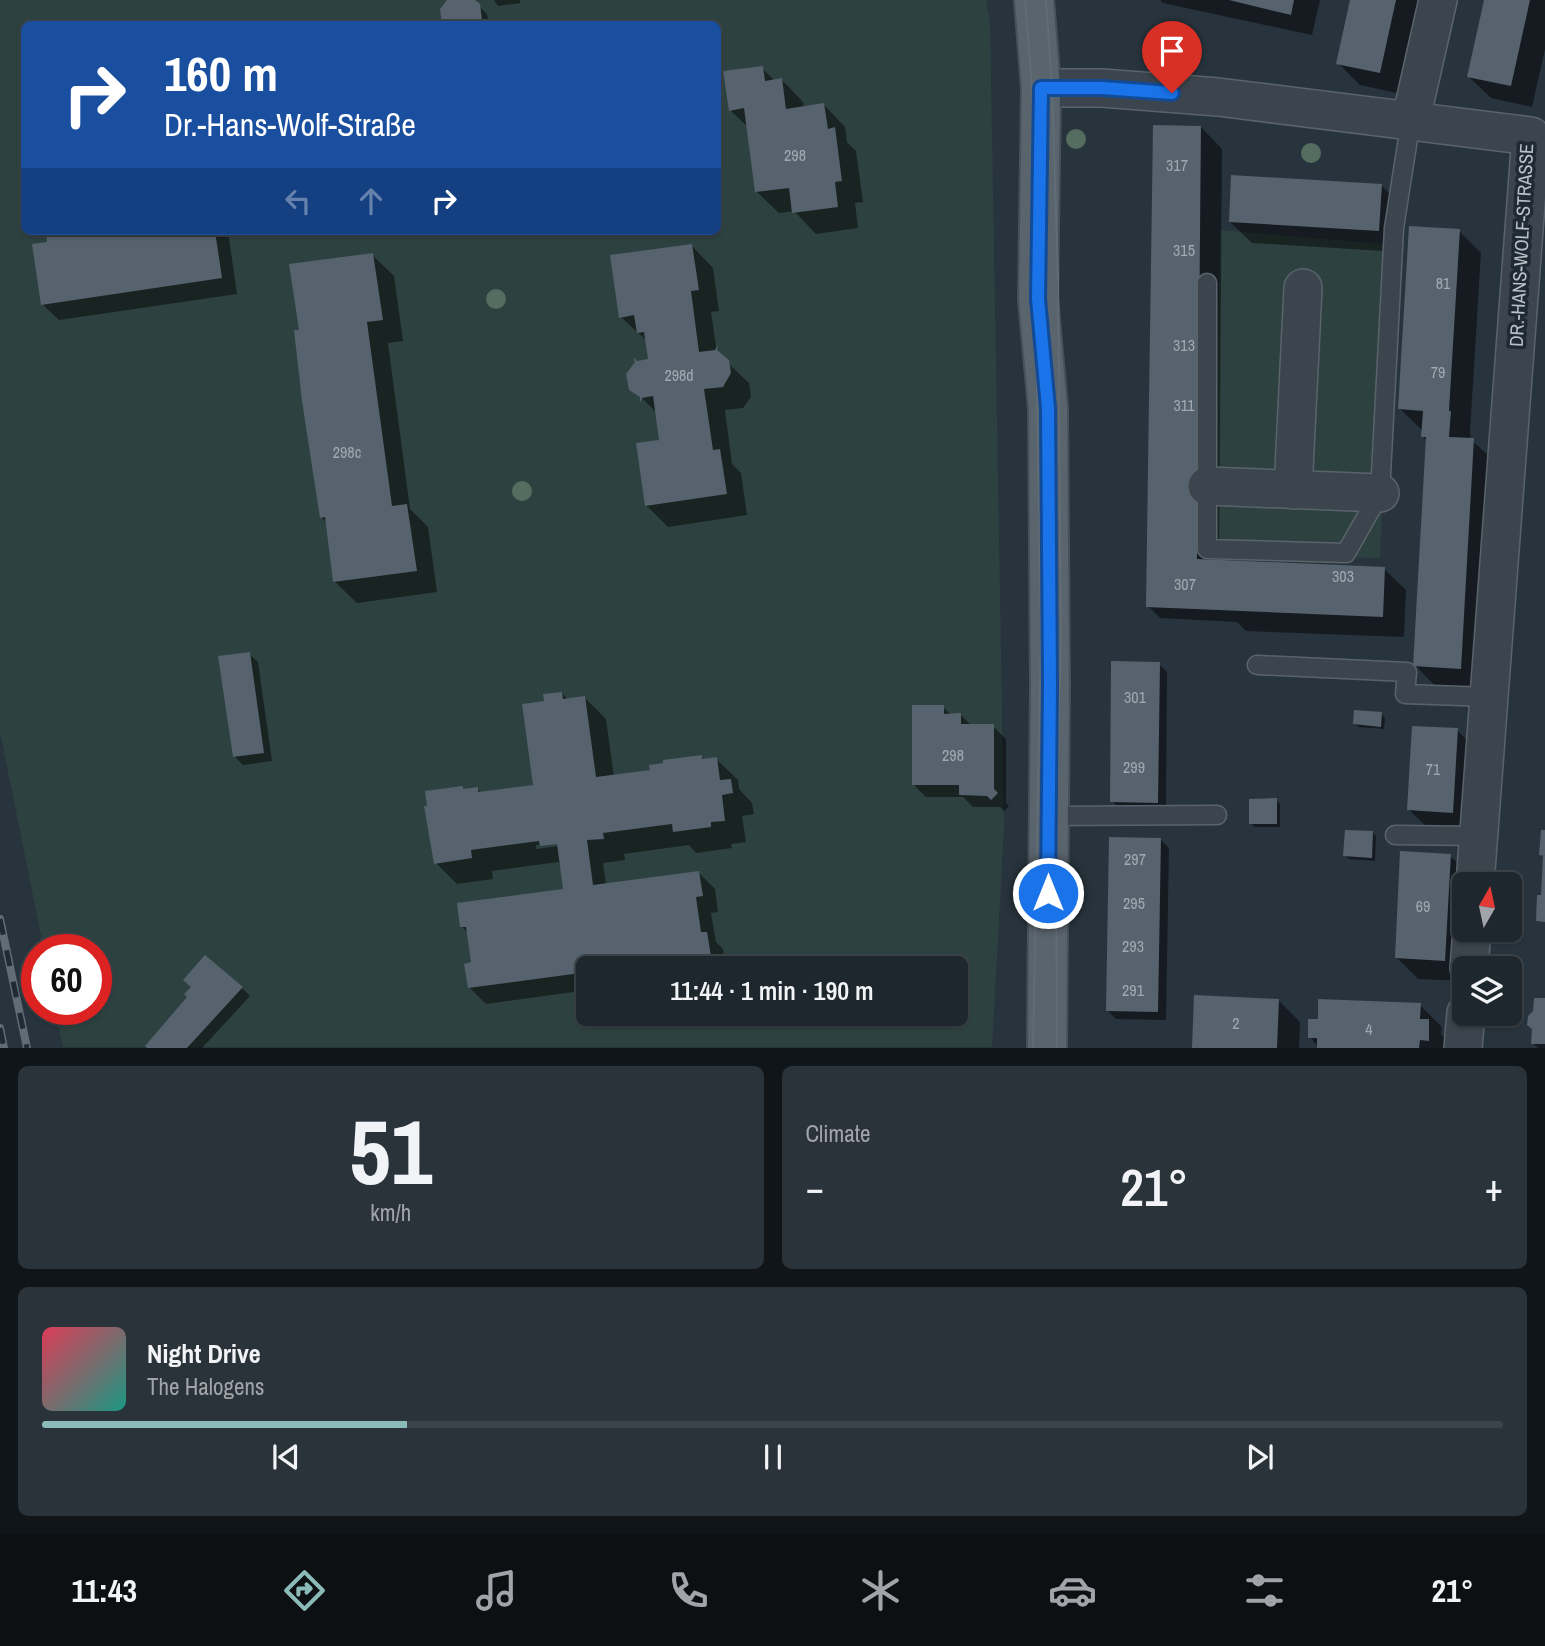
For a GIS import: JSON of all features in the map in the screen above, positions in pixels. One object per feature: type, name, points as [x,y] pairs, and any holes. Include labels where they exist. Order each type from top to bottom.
[{"type":"main road","points":[[1034,0],[1041,88],[1038,299],[1048,408],[1050,672],[1047,1048]]},
{"type":"street","points":[[1411,119],[1438,0]]},
{"type":"street","name":"DR.-HANS-WOLF-STRASSE","points":[[1041,88],[1102,88],[1218,97],[1531,136],[1476,872]]},
{"type":"street","points":[[1293,490],[1303,288]]},
{"type":"street","points":[[1207,486],[1380,493]]},
{"type":"street","points":[[1463,1048],[1465,1026]]},
{"type":"lane","points":[[1207,283],[1207,549],[1346,553],[1380,493],[1394,228],[1411,119]]},
{"type":"lane","points":[[1257,666],[1407,672],[1405,694],[1489,697]]},
{"type":"lane","points":[[1048,816],[1217,815]]},
{"type":"lane","points":[[1395,835],[1479,836]]},
{"type":"green space","points":[[0,0],[986,0],[990,21],[1004,827],[992,1047],[63,1047],[58,1025],[112,1025],[112,934],[41,934],[0,732]]},
{"type":"green space","points":[[1220,230],[1394,245],[1380,558],[1214,554]]},
{"type":"building","points":[[447,0],[475,0],[480,4],[482,20],[442,21],[440,9]]},
{"type":"building","points":[[1229,0],[1294,0],[1291,15]]},
{"type":"building","points":[[1350,0],[1396,0],[1380,73],[1336,64]]},
{"type":"building","points":[[1484,0],[1530,0],[1511,86],[1467,77]]},
{"type":"building","points":[[763,66],[765,81],[782,78],[786,109],[824,103],[828,129],[835,127],[842,181],[835,182],[838,207],[792,213],[789,188],[755,192],[744,108],[729,111],[723,71]]},
{"type":"building","points":[[1153,125],[1201,126],[1197,559],[1385,567],[1383,617],[1146,607]]},
{"type":"building","points":[[1231,175],[1382,184],[1379,231],[1229,222]]},
{"type":"building","points":[[1409,226],[1460,229],[1449,437],[1474,438],[1461,669],[1413,666],[1426,437],[1421,437],[1423,411],[1398,409]]},
{"type":"building","points":[[46,235],[216,235],[222,278],[41,305],[32,244],[47,242]]},
{"type":"building","points":[[692,244],[699,290],[691,291],[699,352],[715,350],[718,345],[717,350],[729,360],[731,373],[723,387],[704,389],[713,450],[720,449],[727,494],[645,506],[636,443],[659,440],[653,396],[642,398],[640,403],[640,397],[629,390],[626,374],[635,362],[633,357],[637,361],[648,359],[644,332],[637,333],[634,315],[619,318],[610,255]]},
{"type":"building","points":[[373,253],[383,320],[367,322],[392,506],[407,504],[417,571],[333,582],[325,517],[320,518],[302,401],[294,330],[299,330],[289,264]]},
{"type":"building","points":[[250,652],[264,753],[233,757],[218,656]]},
{"type":"building","points":[[1111,661],[1160,662],[1158,803],[1110,802]]},
{"type":"building","points":[[562,692],[563,699],[585,696],[596,777],[650,770],[649,765],[663,763],[663,760],[702,755],[702,759],[717,757],[720,780],[731,779],[733,793],[722,795],[725,821],[711,822],[711,827],[673,832],[672,824],[603,833],[604,839],[587,840],[593,885],[699,871],[703,896],[696,897],[701,932],[707,932],[711,956],[576,956],[576,974],[468,988],[464,964],[471,962],[466,927],[460,927],[457,903],[563,889],[557,844],[540,846],[539,841],[471,850],[472,858],[434,864],[424,806],[427,806],[425,791],[463,786],[463,789],[478,787],[478,792],[533,785],[522,704],[544,701],[543,694]]},
{"type":"building","points":[[912,705],[944,705],[944,714],[961,713],[961,724],[994,724],[994,789],[998,793],[991,800],[987,796],[959,795],[959,785],[912,785]]},
{"type":"building","points":[[1354,710],[1382,712],[1381,727],[1353,724]]},
{"type":"building","points":[[1412,726],[1458,728],[1453,813],[1407,810]]},
{"type":"building","points":[[1277,798],[1277,824],[1249,824],[1249,799]]},
{"type":"building","points":[[1345,830],[1373,831],[1372,858],[1343,856]]},
{"type":"building","points":[[1541,830],[1545,830],[1545,856],[1539,855]]},
{"type":"building","points":[[1109,837],[1161,838],[1158,1012],[1106,1011]]},
{"type":"building","points":[[1400,851],[1451,854],[1445,961],[1395,958]]},
{"type":"building","points":[[1543,856],[1545,922],[1536,921],[1537,895],[1541,895]]},
{"type":"building","points":[[205,955],[243,987],[187,1048],[147,1048],[145,1046],[187,997],[184,994],[191,987],[183,980]]},
{"type":"building","points":[[1194,995],[1279,999],[1277,1048],[1192,1048]]},
{"type":"building","points":[[1534,998],[1545,998],[1545,1044],[1531,1044],[1532,1029],[1527,1025],[1528,1016],[1533,1011]]},
{"type":"building","points":[[1318,999],[1421,1003],[1420,1019],[1429,1019],[1429,1041],[1420,1040],[1419,1048],[1317,1048],[1317,1038],[1308,1038],[1308,1019],[1318,1019]]},
{"type":"tram line","points":[[1025,0],[1032,88],[1041,634],[1033,1048]]},
{"type":"tram line","points":[[1046,0],[1052,87],[1058,276],[1061,634],[1056,839],[1057,1048]]},
{"type":"railway","points":[[0,919],[27,1048]]},
{"type":"railway","points":[[0,1028],[4,1048]]},
{"type":"route","points":[[1048,893],[1048,408],[1038,299],[1041,88],[1102,88],[1172,93]]}]
